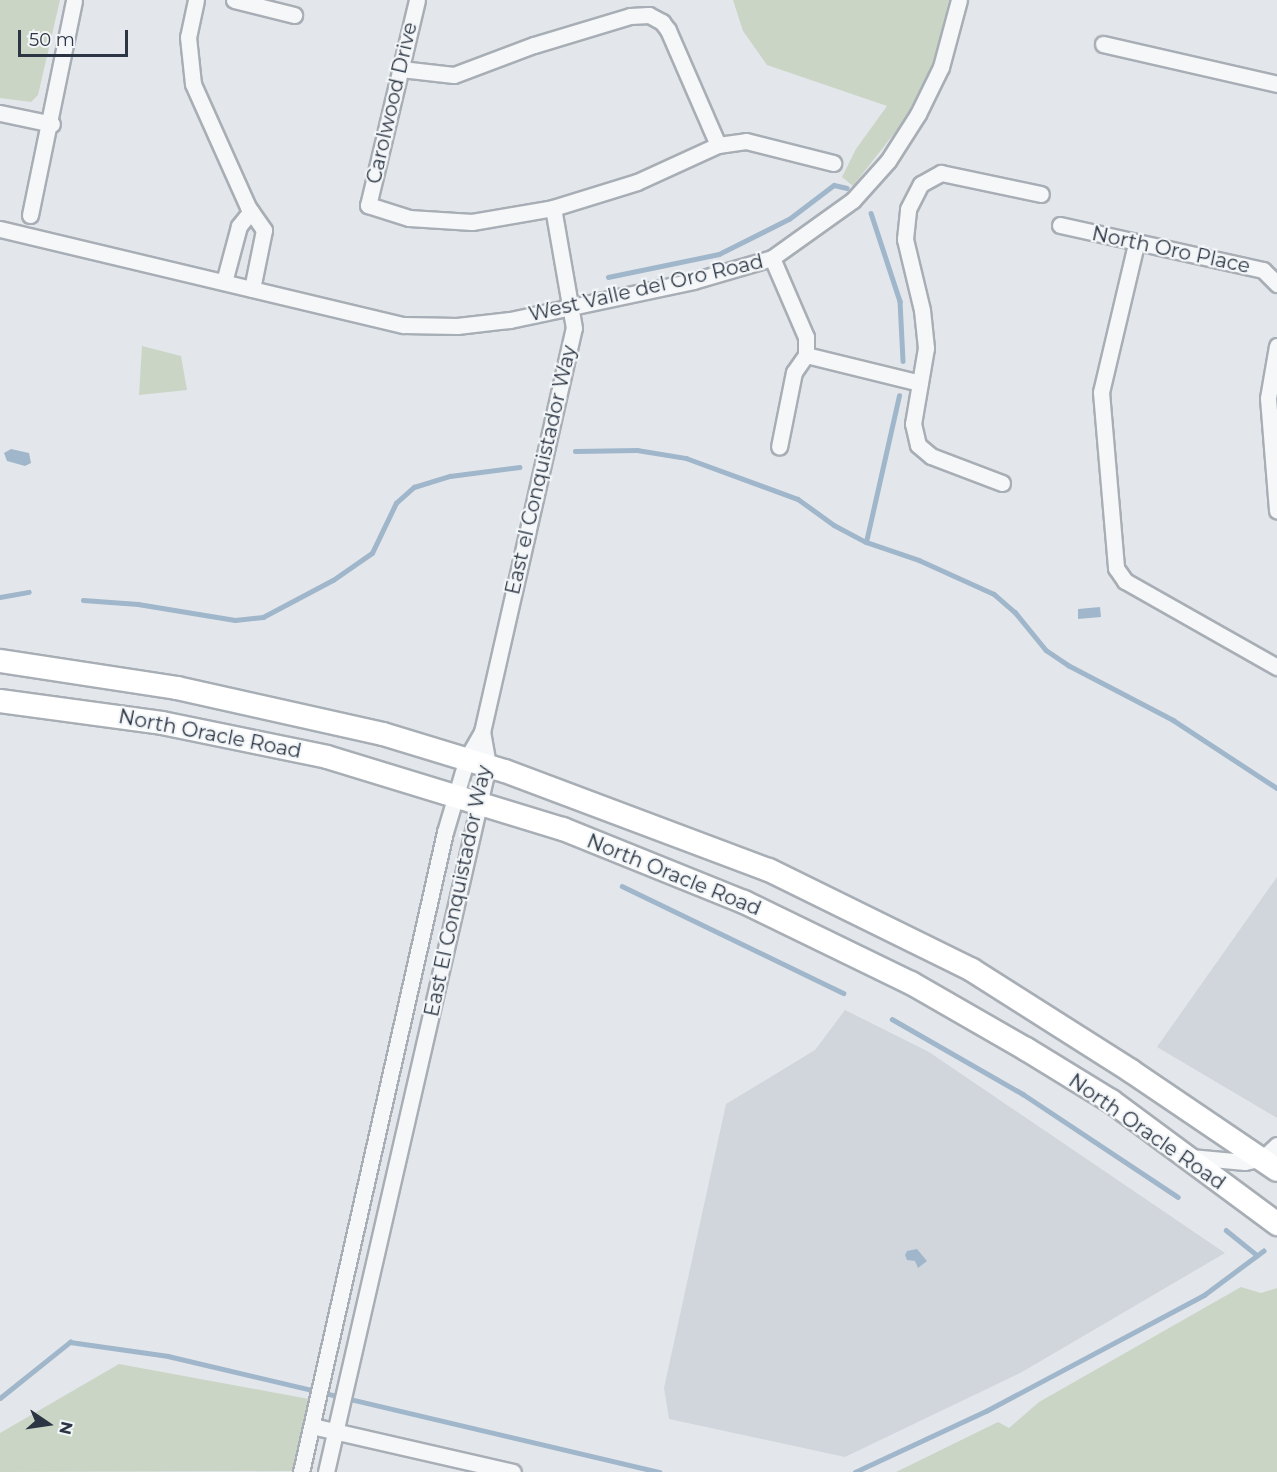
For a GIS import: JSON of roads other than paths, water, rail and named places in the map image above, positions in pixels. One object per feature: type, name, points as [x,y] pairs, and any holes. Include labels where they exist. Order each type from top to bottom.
[{"type":"highway","name":"North Oracle Road","points":[[0,661],[177,688],[383,734],[477,762],[758,865],[972,970],[1272,1158]]},
{"type":"highway","name":"North Oracle Road","points":[[0,701],[162,723],[305,752],[563,829],[744,902],[911,983],[1111,1101],[1277,1224]]},
{"type":"street","points":[[30,215],[52,124],[51,100],[74,0]]},
{"type":"street","points":[[196,0],[188,37],[193,84],[251,212],[264,230],[252,289]]},
{"type":"street","points":[[234,0],[294,15]]},
{"type":"street","name":"Carolwood Drive","points":[[417,0],[368,205],[409,218],[472,222],[553,208]]},
{"type":"street","name":"West Valle del Oro Road","points":[[0,229],[404,325],[457,326],[573,309],[772,258],[853,200],[888,161],[941,67],[959,0]]},
{"type":"street","points":[[401,69],[454,75],[630,16],[659,14],[672,38],[718,145]]},
{"type":"street","points":[[1103,44],[1277,84]]},
{"type":"street","points":[[0,113],[52,124]]},
{"type":"street","points":[[553,208],[637,182],[718,145],[746,141],[769,144],[833,163]]},
{"type":"street","points":[[1002,483],[931,456],[918,445],[912,424],[926,348],[922,309],[905,239],[908,209],[921,184],[941,173],[1041,194]]},
{"type":"street","name":"East el Conquistador Way","points":[[482,732],[574,328],[573,309],[553,208]]},
{"type":"street","points":[[224,282],[239,226],[251,212]]},
{"type":"street","name":"North Oro Place","points":[[1060,225],[1136,244],[1263,270],[1277,284]]},
{"type":"street","points":[[1136,244],[1101,392],[1116,568],[1125,581],[1276,664]]},
{"type":"street","points":[[772,258],[806,337],[806,355],[794,372],[779,447]]},
{"type":"street","points":[[1277,346],[1268,398],[1277,511]]},
{"type":"street","points":[[806,355],[920,383]]},
{"type":"street","name":"East El Conquistador Way","points":[[335,1431],[479,803],[477,762],[482,732]]},
{"type":"street","name":"East El Conquistador Way","points":[[312,1426],[456,796],[477,762],[482,732]]},
{"type":"street","points":[[411,996],[435,1000]]},
{"type":"street","points":[[1185,1157],[1245,1162],[1272,1158]]},
{"type":"street","points":[[301,1472],[312,1426],[513,1472]]},
{"type":"street","points":[[326,1472],[335,1431]]},
{"type":"water","points":[[11,449],[29,453],[31,463],[25,466],[7,461],[4,453]]},
{"type":"water","points":[[1100,607],[1101,617],[1078,619],[1078,609]]},
{"type":"water","points":[[917,1249],[927,1261],[918,1268],[915,1261],[907,1260],[905,1255],[907,1251]]},
{"type":"waterway","points":[[608,277],[719,254],[789,219],[834,185],[847,188]]},
{"type":"waterway","points":[[871,213],[900,301],[903,361]]},
{"type":"waterway","points":[[866,542],[899,396]]},
{"type":"waterway","points":[[575,451],[637,450],[686,458],[798,499],[834,525],[866,542],[919,560],[994,594],[1015,612],[1046,650],[1068,665],[1173,720],[1277,788]]},
{"type":"waterway","points":[[83,600],[138,604],[235,620],[263,617],[333,580],[372,553],[396,503],[414,487],[450,476],[519,467]]},
{"type":"waterway","points":[[0,597],[29,592]]},
{"type":"waterway","points":[[622,886],[843,993]]},
{"type":"waterway","points":[[892,1019],[1023,1094],[1178,1197]]},
{"type":"waterway","points":[[1226,1230],[1257,1255]]},
{"type":"waterway","points":[[855,1472],[986,1411],[1204,1295],[1263,1251]]},
{"type":"waterway","points":[[0,1398],[70,1342],[168,1356],[659,1472]]}]
